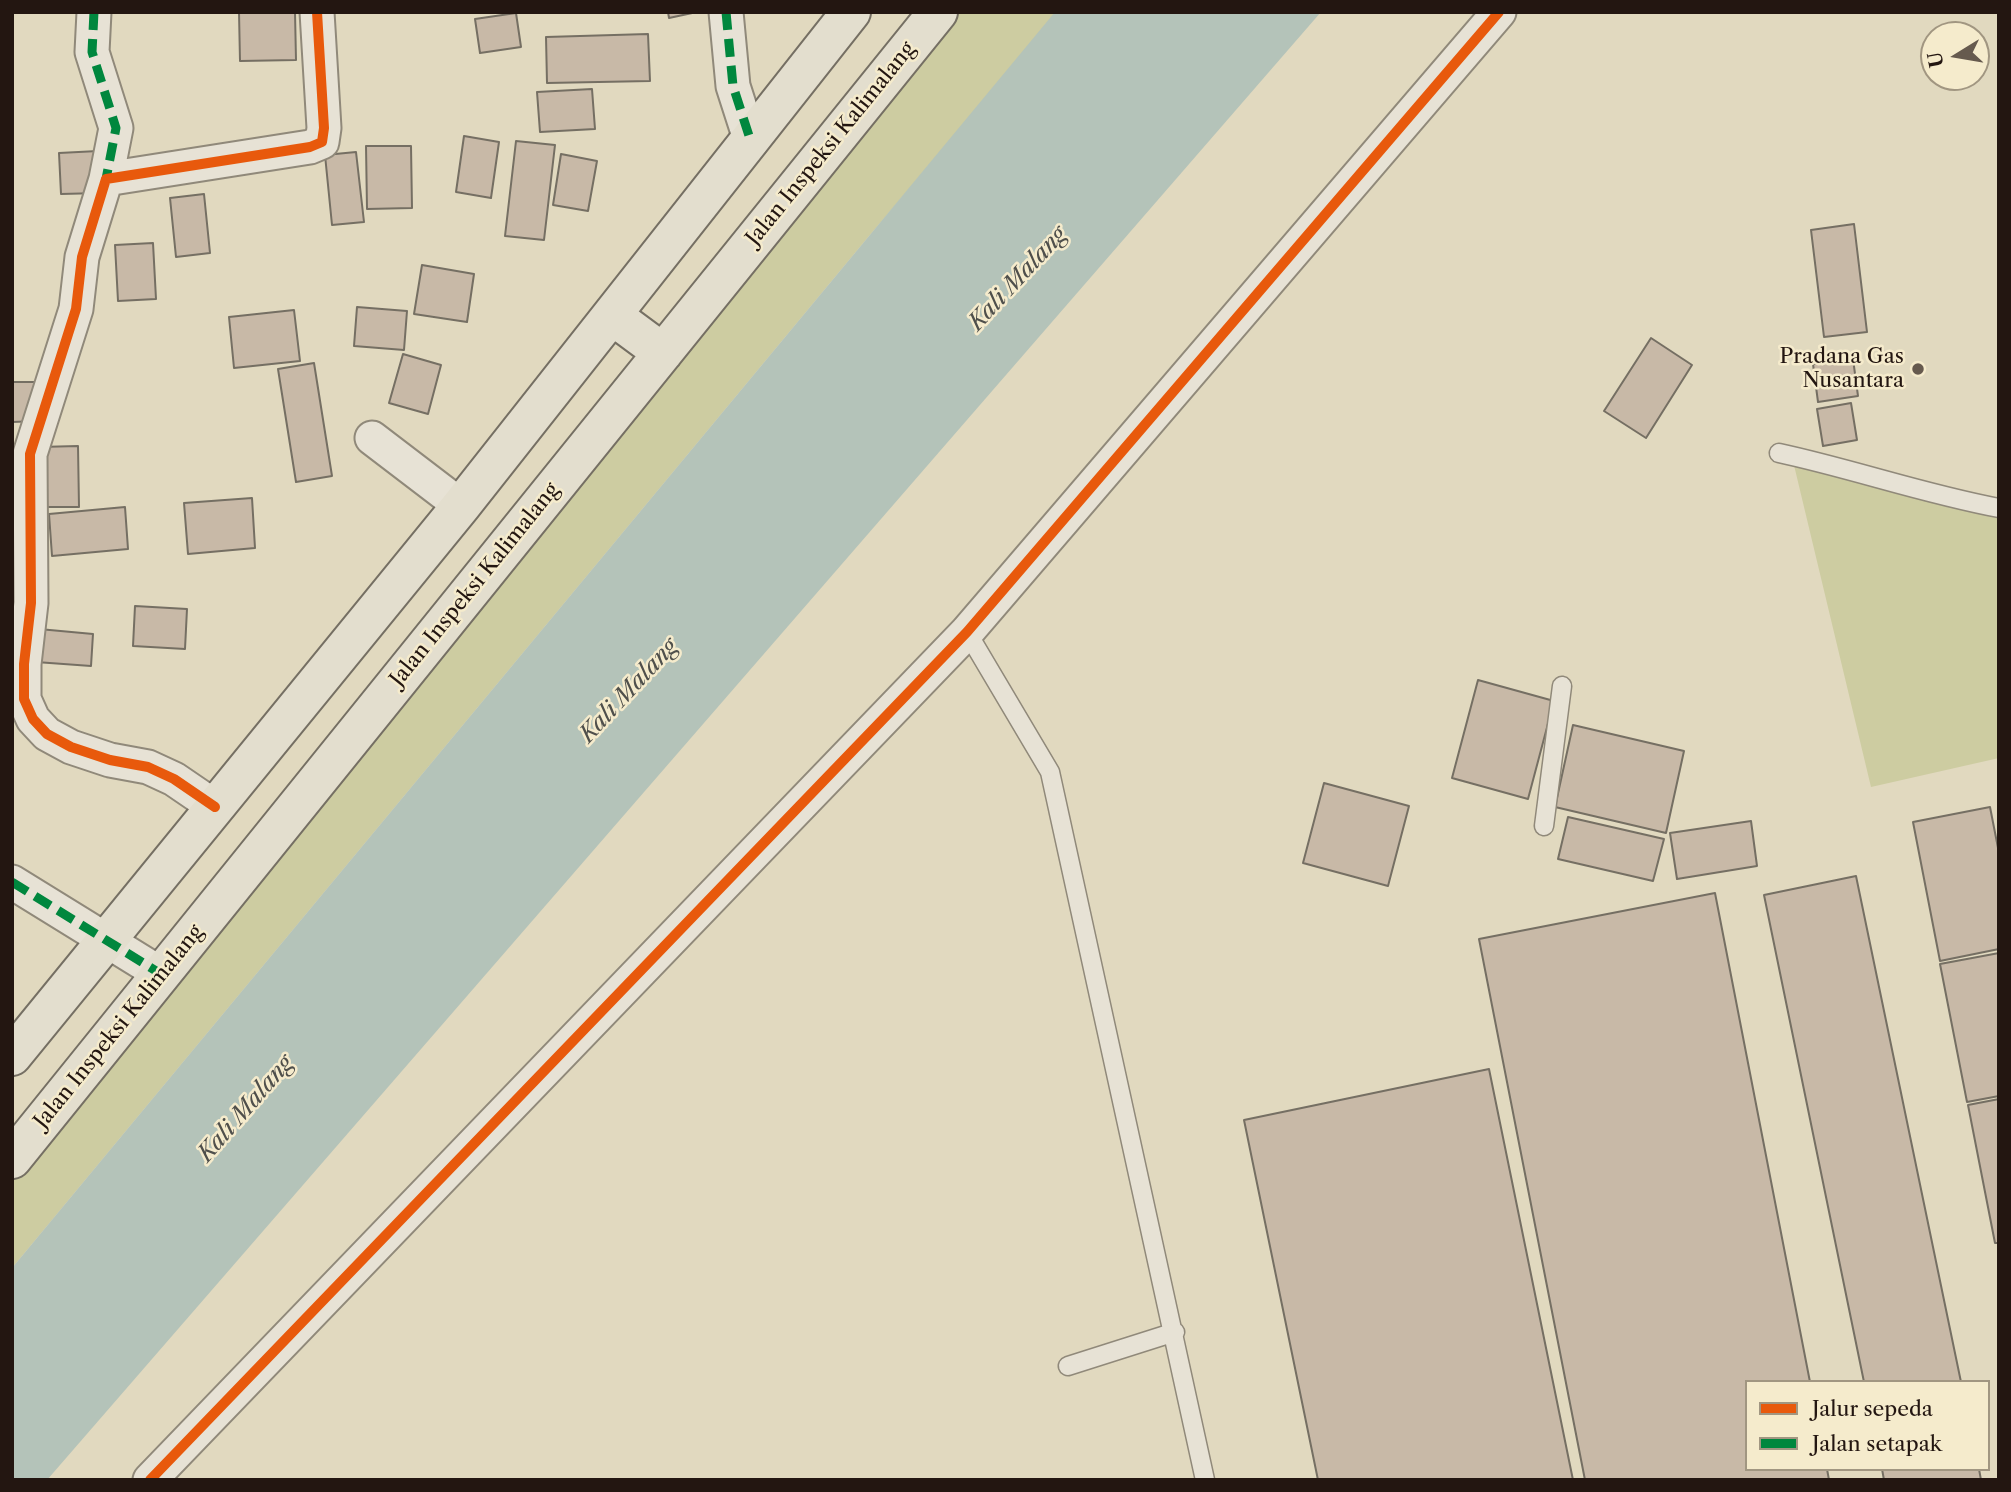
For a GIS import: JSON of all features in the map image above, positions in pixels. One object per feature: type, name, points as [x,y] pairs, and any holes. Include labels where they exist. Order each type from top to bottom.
[{"type":"main road","points":[[12,1056],[461,506],[851,12]]},
{"type":"main road","name":"Jalan Inspeksi Kalimalang","points":[[12,1159],[938,12]]},
{"type":"main road","points":[[613,316],[663,353]]},
{"type":"main road","points":[[381,604],[430,642]]},
{"type":"street","points":[[93,12],[92,52],[116,128],[106,179],[82,257],[76,309],[70,332],[30,454],[31,603],[24,664],[24,699],[33,719],[47,734],[71,747],[110,760],[149,767],[174,779],[215,807]]},
{"type":"street","points":[[106,179],[310,148],[322,142],[324,128],[317,12]]},
{"type":"street","points":[[726,12],[733,86],[751,142]]},
{"type":"street","points":[[150,1480],[967,632],[1499,12]]},
{"type":"street","points":[[372,438],[461,506]]},
{"type":"street","points":[[12,882],[161,974]]},
{"type":"lane","points":[[1779,453],[1853,469],[1951,499],[1999,508]]},
{"type":"lane","points":[[967,632],[1049,772],[1175,1332],[1205,1480]]},
{"type":"lane","points":[[1544,826],[1562,686]]},
{"type":"lane","points":[[1068,1366],[1175,1332]]},
{"type":"green space","points":[[938,12],[1060,12],[869,236],[12,1268],[12,1159]]},
{"type":"green space","points":[[1793,461],[1999,501],[1999,758],[1871,787]]},
{"type":"water","name":"Kali Malang","points":[[1055,12],[1321,12],[47,1480],[12,1480],[12,1268]]},
{"type":"building","points":[[239,12],[295,12],[296,60],[240,61]]},
{"type":"building","points":[[668,12],[697,12],[669,18]]},
{"type":"building","points":[[516,13],[521,47],[480,53],[475,19]]},
{"type":"building","points":[[648,34],[650,81],[547,83],[546,37]]},
{"type":"building","points":[[592,89],[595,129],[540,132],[537,92]]},
{"type":"building","points":[[464,136],[499,142],[491,198],[456,192]]},
{"type":"building","points":[[516,141],[555,145],[544,240],[505,236]]},
{"type":"building","points":[[366,146],[411,146],[412,208],[367,209]]},
{"type":"building","points":[[98,151],[100,193],[61,194],[59,153]]},
{"type":"building","points":[[356,152],[364,222],[332,225],[325,155]]},
{"type":"building","points":[[561,154],[597,161],[588,211],[553,205]]},
{"type":"building","points":[[204,194],[210,253],[176,257],[170,198]]},
{"type":"building","points":[[1854,224],[1867,332],[1824,337],[1811,230]]},
{"type":"building","points":[[153,243],[156,299],[118,301],[115,245]]},
{"type":"building","points":[[422,265],[474,274],[467,322],[414,314]]},
{"type":"building","points":[[357,307],[407,311],[404,350],[354,346]]},
{"type":"building","points":[[294,310],[300,361],[234,368],[229,317]]},
{"type":"building","points":[[1651,338],[1692,365],[1646,438],[1604,411]]},
{"type":"building","points":[[403,354],[441,365],[428,414],[389,403]]},
{"type":"building","points":[[1853,359],[1858,396],[1818,402],[1813,364]]},
{"type":"building","points":[[314,363],[332,476],[296,482],[278,369]]},
{"type":"building","points":[[12,382],[37,382],[39,421],[12,422]]},
{"type":"building","points":[[1851,403],[1857,440],[1823,446],[1817,409]]},
{"type":"building","points":[[78,446],[79,507],[40,507],[39,447]]},
{"type":"building","points":[[252,498],[255,548],[188,554],[184,503]]},
{"type":"building","points":[[125,507],[128,549],[52,556],[49,514]]},
{"type":"building","points":[[135,606],[187,609],[185,649],[133,646]]},
{"type":"building","points":[[39,629],[93,634],[91,666],[36,662]]},
{"type":"building","points":[[1478,680],[1554,701],[1528,799],[1452,778]]},
{"type":"building","points":[[1573,725],[1684,751],[1666,833],[1555,807]]},
{"type":"building","points":[[1324,783],[1409,806],[1388,886],[1303,863]]},
{"type":"building","points":[[1990,807],[1999,853],[1999,949],[1940,961],[1913,822]]},
{"type":"building","points":[[1568,817],[1664,839],[1653,881],[1558,859]]},
{"type":"building","points":[[1751,821],[1757,866],[1677,879],[1670,833]]},
{"type":"building","points":[[1856,876],[1961,1380],[1864,1380],[1764,895]]},
{"type":"building","points":[[1715,893],[1810,1380],[1745,1380],[1745,1471],[1827,1471],[1829,1480],[1585,1480],[1479,939]]},
{"type":"building","points":[[1999,953],[1999,1096],[1967,1102],[1940,964]]},
{"type":"building","points":[[1489,1069],[1573,1480],[1318,1480],[1244,1120]]},
{"type":"building","points":[[1999,1099],[1999,1243],[1995,1243],[1968,1105]]},
{"type":"building","points":[[1882,1471],[1979,1471],[1981,1480],[1884,1480]]},
{"type":"marked path","points":[[94,12],[92,52],[116,128],[106,179]]},
{"type":"marked path","points":[[726,12],[733,86],[751,142]]},
{"type":"marked path","points":[[12,882],[161,974]]},
{"type":"cycle path","points":[[215,807],[174,779],[148,767],[110,760],[71,747],[47,734],[33,719],[24,699],[24,664],[31,603],[30,454],[76,309],[82,257],[106,179],[310,147],[322,142],[324,128],[317,12]]},
{"type":"cycle path","points":[[150,1480],[967,632],[1499,12]]},
{"type":"place","name":"Pradana Gas Nusantara","points":[[1918,369]]}]
